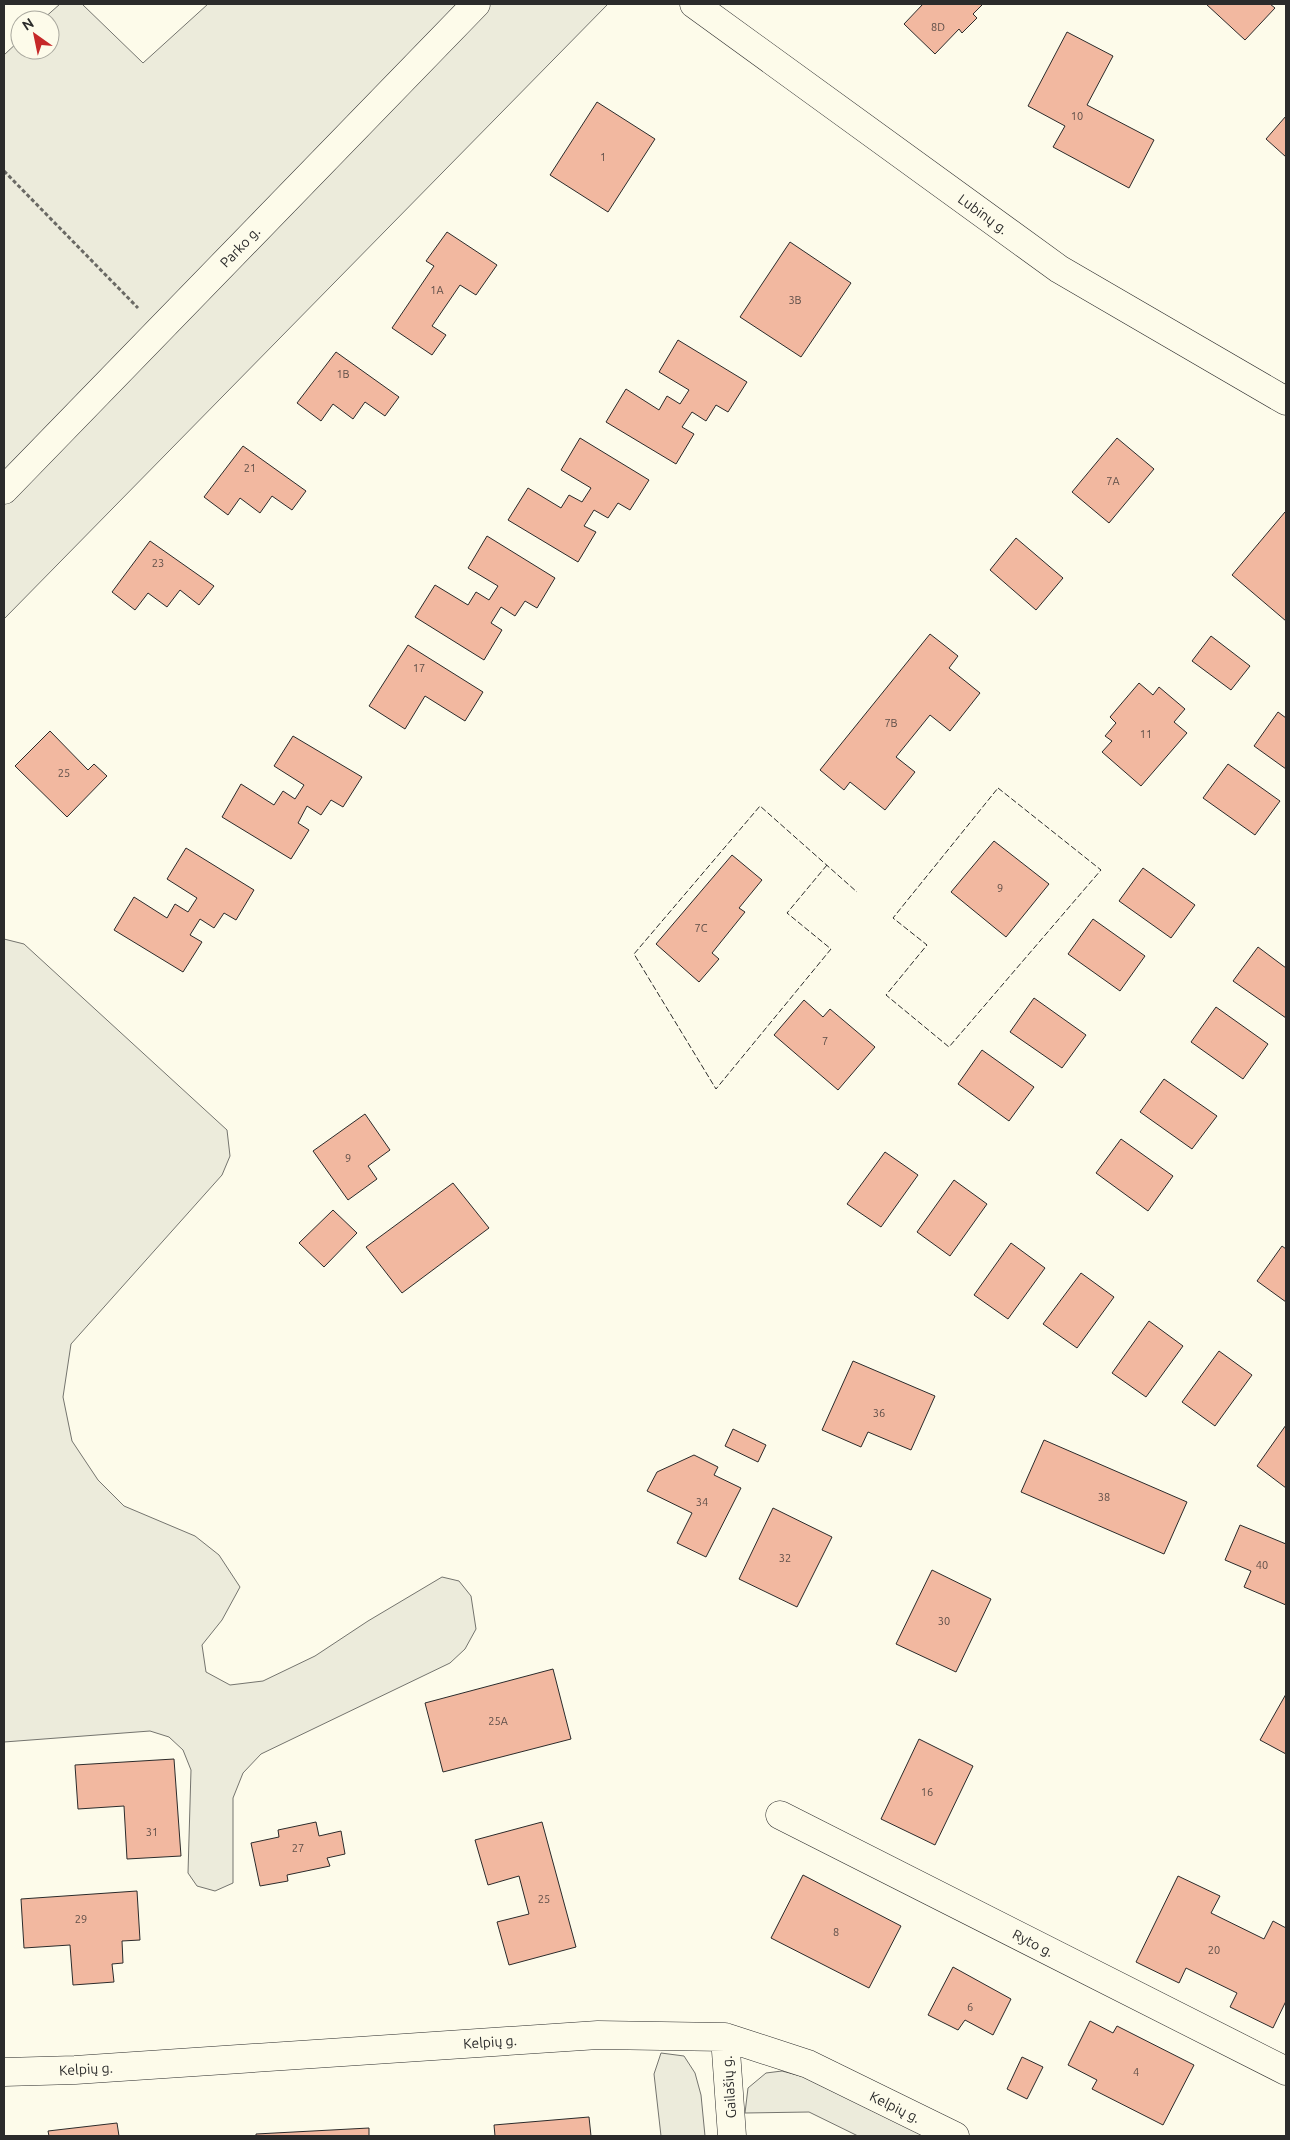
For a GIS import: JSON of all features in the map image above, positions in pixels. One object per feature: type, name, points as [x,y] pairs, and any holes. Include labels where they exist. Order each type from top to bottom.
[{"type":"street","name":"Parko g.","points":[[4,490],[476,4]]},
{"type":"street","name":"Lubinų g.","points":[[694,4],[1059,270],[1286,401]]},
{"type":"street","name":"Ryto g.","points":[[780,1814],[1286,2071]]},
{"type":"street","name":"Kelpių g.","points":[[4,2072],[76,2070],[598,2035],[725,2037],[808,2064],[955,2136]]},
{"type":"street","name":"Gailašių g.","points":[[725,2037],[732,2136]]},
{"type":"path","points":[[4,171],[159,330]]},
{"type":"shaded area","points":[[60,4],[82,4],[143,63],[208,4],[608,4],[4,619],[4,55],[10,49],[10,60],[60,60],[60,10],[53,10]]},
{"type":"shaded area","points":[[4,939],[24,944],[227,1130],[230,1156],[222,1175],[71,1344],[63,1397],[72,1441],[98,1480],[124,1506],[195,1536],[219,1555],[240,1587],[222,1620],[202,1645],[206,1672],[230,1685],[263,1681],[315,1656],[368,1621],[442,1577],[459,1581],[471,1596],[476,1629],[465,1649],[450,1663],[261,1754],[243,1773],[233,1798],[233,1883],[215,1891],[197,1886],[188,1873],[191,1770],[183,1750],[169,1737],[150,1731],[4,1742]]},
{"type":"shaded area","points":[[661,2053],[684,2056],[695,2073],[701,2095],[705,2136],[661,2136],[654,2074]]},
{"type":"shaded area","points":[[782,2071],[808,2078],[927,2136],[858,2136],[809,2112],[745,2113],[748,2088],[766,2073]]},
{"type":"building","points":[[923,4],[983,4],[973,14],[977,18],[962,33],[959,29],[935,54],[904,24]]},
{"type":"building","points":[[1206,4],[1270,4],[1275,8],[1245,40]]},
{"type":"building","points":[[1067,32],[1113,56],[1087,105],[1154,140],[1129,188],[1053,147],[1065,126],[1028,106]]},
{"type":"building","points":[[597,102],[655,139],[608,212],[550,175]]},
{"type":"building","points":[[1286,116],[1286,157],[1266,139]]},
{"type":"building","points":[[447,232],[497,265],[476,295],[460,285],[432,326],[446,335],[432,355],[392,328],[434,266],[426,261]]},
{"type":"building","points":[[790,242],[851,283],[801,357],[740,317]]},
{"type":"building","points":[[678,340],[747,382],[728,412],[716,405],[706,421],[692,412],[682,427],[694,434],[676,464],[606,422],[626,389],[659,410],[667,396],[680,404],[689,390],[659,372]]},
{"type":"building","points":[[336,352],[399,397],[385,416],[365,402],[353,419],[333,404],[321,421],[297,403]]},
{"type":"building","points":[[580,438],[649,480],[630,510],[618,503],[608,518],[594,510],[584,526],[596,532],[578,562],[508,520],[528,488],[561,508],[569,495],[582,502],[591,488],[561,470]]},
{"type":"building","points":[[1117,438],[1154,469],[1109,523],[1072,492]]},
{"type":"building","points":[[243,446],[306,491],[292,510],[272,496],[260,513],[240,498],[228,515],[204,497]]},
{"type":"building","points":[[1286,513],[1286,621],[1232,575]]},
{"type":"building","points":[[487,536],[555,578],[537,608],[525,601],[515,616],[501,607],[491,623],[502,630],[484,660],[415,617],[435,585],[468,605],[476,592],[489,600],[498,586],[468,568]]},
{"type":"building","points":[[1016,538],[1063,578],[1036,610],[990,570]]},
{"type":"building","points":[[150,541],[214,586],[199,605],[180,590],[167,607],[148,593],[135,610],[112,592]]},
{"type":"building","points":[[930,634],[958,656],[949,668],[980,693],[950,731],[930,715],[896,757],[915,772],[885,810],[850,782],[844,790],[820,770]]},
{"type":"building","points":[[1211,636],[1250,666],[1231,690],[1192,661]]},
{"type":"building","points":[[408,645],[483,692],[465,721],[425,696],[405,729],[369,706]]},
{"type":"building","points":[[1139,683],[1153,695],[1159,687],[1185,709],[1174,722],[1187,733],[1141,786],[1102,752],[1112,741],[1105,736],[1116,723],[1110,717]]},
{"type":"building","points":[[1278,712],[1286,718],[1286,769],[1254,746]]},
{"type":"building","points":[[50,731],[88,770],[94,764],[107,776],[67,817],[15,766]]},
{"type":"building","points":[[293,736],[362,777],[343,807],[331,800],[321,815],[307,806],[298,823],[309,830],[291,859],[222,817],[241,784],[274,805],[283,791],[295,799],[304,785],[274,766]]},
{"type":"building","points":[[1228,764],[1280,801],[1255,835],[1203,798]]},
{"type":"building","points":[[994,841],[1049,884],[1006,937],[951,892]]},
{"type":"building","points":[[186,848],[254,890],[236,920],[224,913],[214,928],[200,919],[190,935],[202,942],[183,972],[114,930],[134,897],[167,918],[175,904],[188,912],[197,898],[167,879]]},
{"type":"building","points":[[732,855],[762,880],[739,908],[745,912],[712,953],[719,959],[699,982],[656,944]]},
{"type":"building","points":[[1143,868],[1195,905],[1171,938],[1119,901]]},
{"type":"building","points":[[1093,919],[1145,956],[1120,991],[1068,954]]},
{"type":"building","points":[[1258,947],[1286,968],[1286,1018],[1233,981]]},
{"type":"building","points":[[1034,998],[1086,1035],[1062,1068],[1010,1032]]},
{"type":"building","points":[[804,1000],[823,1017],[830,1009],[875,1047],[838,1090],[774,1035]]},
{"type":"building","points":[[1216,1007],[1268,1044],[1243,1079],[1191,1042]]},
{"type":"building","points":[[982,1050],[1034,1087],[1009,1121],[958,1084]]},
{"type":"building","points":[[1164,1079],[1217,1116],[1192,1149],[1140,1112]]},
{"type":"building","points":[[365,1114],[390,1150],[368,1166],[377,1179],[348,1200],[313,1151]]},
{"type":"building","points":[[1121,1139],[1173,1176],[1148,1211],[1096,1173]]},
{"type":"building","points":[[885,1152],[918,1175],[881,1227],[847,1204]]},
{"type":"building","points":[[954,1180],[987,1204],[950,1256],[917,1232]]},
{"type":"building","points":[[453,1183],[489,1228],[402,1293],[366,1247]]},
{"type":"building","points":[[333,1210],[357,1233],[324,1267],[299,1243]]},
{"type":"building","points":[[1011,1243],[1045,1268],[1008,1319],[974,1295]]},
{"type":"building","points":[[1282,1246],[1286,1249],[1286,1302],[1257,1281]]},
{"type":"building","points":[[1081,1273],[1114,1297],[1077,1348],[1043,1324]]},
{"type":"building","points":[[1149,1321],[1183,1346],[1146,1397],[1112,1373]]},
{"type":"building","points":[[1219,1351],[1252,1375],[1215,1426],[1182,1402]]},
{"type":"building","points":[[853,1361],[935,1396],[911,1450],[868,1432],[861,1447],[822,1430]]},
{"type":"building","points":[[1286,1425],[1286,1488],[1257,1466]]},
{"type":"building","points":[[733,1429],[766,1445],[758,1462],[725,1446]]},
{"type":"building","points":[[1044,1440],[1187,1502],[1164,1554],[1021,1492]]},
{"type":"building","points":[[694,1455],[718,1467],[714,1475],[741,1488],[706,1557],[677,1543],[692,1513],[647,1491],[657,1472]]},
{"type":"building","points":[[773,1508],[832,1537],[797,1607],[739,1579]]},
{"type":"building","points":[[1240,1525],[1286,1544],[1286,1605],[1244,1587],[1251,1571],[1225,1560]]},
{"type":"building","points":[[932,1570],[991,1599],[956,1672],[896,1644]]},
{"type":"building","points":[[553,1669],[571,1739],[443,1772],[425,1703]]},
{"type":"building","points":[[1286,1694],[1286,1754],[1260,1740]]},
{"type":"building","points":[[919,1739],[973,1766],[935,1845],[881,1819]]},
{"type":"building","points":[[174,1759],[181,1856],[127,1859],[124,1806],[78,1809],[75,1765]]},
{"type":"building","points":[[316,1822],[319,1836],[341,1831],[345,1854],[327,1858],[330,1866],[287,1875],[288,1881],[260,1886],[251,1843],[279,1837],[278,1830]]},
{"type":"building","points":[[542,1822],[576,1947],[509,1965],[497,1922],[529,1914],[519,1876],[488,1885],[475,1840]]},
{"type":"building","points":[[803,1875],[901,1926],[869,1988],[771,1938]]},
{"type":"building","points":[[1178,1876],[1220,1896],[1211,1913],[1264,1939],[1273,1921],[1286,1928],[1286,2001],[1273,2028],[1230,2007],[1237,1993],[1186,1968],[1179,1983],[1136,1962]]},
{"type":"building","points":[[137,1891],[140,1940],[122,1941],[123,1963],[112,1964],[114,1982],[73,1985],[70,1945],[24,1948],[21,1899]]},
{"type":"building","points":[[953,1967],[1011,1999],[993,2035],[965,2020],[958,2030],[928,2015]]},
{"type":"building","points":[[1090,2021],[1113,2033],[1117,2026],[1194,2065],[1163,2125],[1092,2089],[1097,2080],[1068,2065]]},
{"type":"building","points":[[1022,2057],[1043,2067],[1027,2099],[1007,2089]]},
{"type":"building","points":[[589,2117],[591,2136],[495,2136],[494,2125]]},
{"type":"building","points":[[117,2123],[119,2136],[49,2136],[48,2131]]},
{"type":"building","points":[[369,2128],[369,2136],[256,2136],[256,2134]]},
{"type":"fence","points":[[998,788],[1101,870],[949,1047],[886,995],[927,945],[893,918],[998,788]]},
{"type":"fence","points":[[827,865],[787,913],[831,949],[716,1089],[634,954],[760,806],[857,892]]}]
